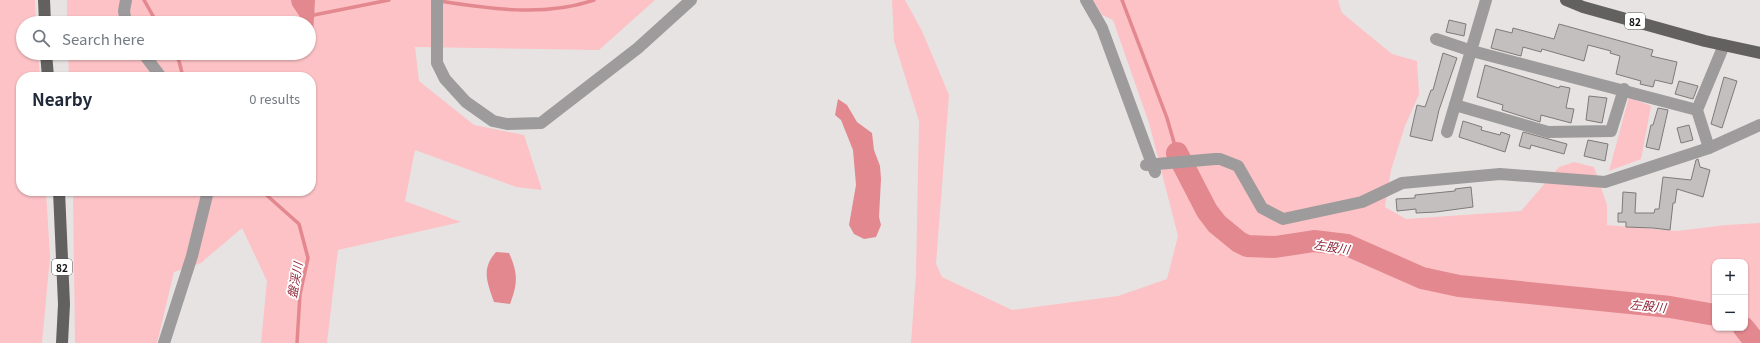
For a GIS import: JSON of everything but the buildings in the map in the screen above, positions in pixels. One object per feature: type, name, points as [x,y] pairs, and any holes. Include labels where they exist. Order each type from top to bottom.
[{"type":"main road","points":[[44,0],[45,16]]},
{"type":"main road","name":"82","points":[[1566,0],[1583,7],[1705,41],[1760,53]]},
{"type":"main road","points":[[47,60],[48,72]]},
{"type":"main road","name":"82","points":[[58,196],[64,304],[62,343]]},
{"type":"street","points":[[125,16],[126,0]]},
{"type":"street","points":[[437,0],[437,63],[444,79],[466,102],[493,121],[507,124],[541,123],[638,48],[691,0]]},
{"type":"street","points":[[1086,0],[1102,28],[1151,168],[1220,159],[1238,166],[1262,208],[1283,219],[1362,202],[1402,183],[1500,174],[1605,182],[1709,148],[1760,125]]},
{"type":"street","points":[[1448,132],[1486,0]]},
{"type":"street","points":[[1436,39],[1472,51],[1624,89],[1697,110]]},
{"type":"street","points":[[1709,148],[1697,110],[1724,45]]},
{"type":"street","points":[[148,60],[156,72]]},
{"type":"street","points":[[1456,105],[1548,132],[1611,131],[1624,89]]},
{"type":"street","points":[[164,343],[192,256],[207,196]]},
{"type":"shaded area","points":[[0,0],[35,0],[36,16],[16,16],[16,60],[39,60],[40,72],[16,72],[16,196],[46,196],[50,257],[42,343],[0,343]]},
{"type":"shaded area","points":[[67,0],[655,0],[599,50],[415,47],[419,81],[474,125],[524,135],[542,190],[516,187],[415,150],[405,201],[461,222],[338,250],[327,343],[261,343],[267,281],[242,228],[201,263],[174,272],[157,343],[75,343],[73,196],[316,196],[316,72],[69,72],[68,60],[316,60],[316,16],[67,16]]},
{"type":"shaded area","points":[[291,0],[315,0],[314,16],[299,16],[292,5]]},
{"type":"shaded area","points":[[892,0],[905,0],[922,31],[949,95],[936,264],[942,277],[1012,310],[1118,296],[1167,279],[1178,236],[1149,123],[1113,20],[1102,15],[1093,0],[1338,0],[1342,13],[1392,54],[1417,61],[1419,94],[1405,126],[1391,170],[1385,207],[1406,219],[1521,211],[1559,167],[1574,162],[1594,167],[1607,205],[1607,225],[1677,231],[1726,225],[1760,223],[1760,343],[911,343],[916,273],[919,121],[894,41]]},
{"type":"shaded area","points":[[1629,97],[1651,106],[1641,159],[1609,171]]},
{"type":"shaded area","points":[[838,99],[847,105],[857,122],[872,133],[874,150],[880,166],[881,179],[879,217],[881,225],[876,237],[864,239],[854,234],[849,225],[856,185],[853,150],[841,120],[835,115]]},
{"type":"shaded area","points":[[496,252],[509,253],[514,266],[516,284],[510,304],[494,302],[489,288],[487,276],[488,264]]},
{"type":"waterway","name":"盤渓川","points":[[144,0],[153,16]]},
{"type":"waterway","name":"盤渓川","points":[[311,12],[314,15],[389,0]]},
{"type":"waterway","name":"盤渓川","points":[[440,1],[498,9],[537,10],[575,5],[594,0]]},
{"type":"waterway","name":"左股川","points":[[1122,0],[1167,118],[1177,153]]},
{"type":"waterway","name":"盤渓川","points":[[178,60],[182,72]]},
{"type":"waterway","name":"左股川","points":[[1177,153],[1207,211],[1217,224],[1239,242],[1247,246],[1275,247],[1314,241],[1347,245],[1422,278],[1459,286],[1670,307],[1712,314]]},
{"type":"waterway","name":"盤渓川","points":[[268,196],[299,224],[308,258],[300,294],[297,343]]},
{"type":"waterway","name":"左股川","points":[[1746,331],[1756,343]]}]
